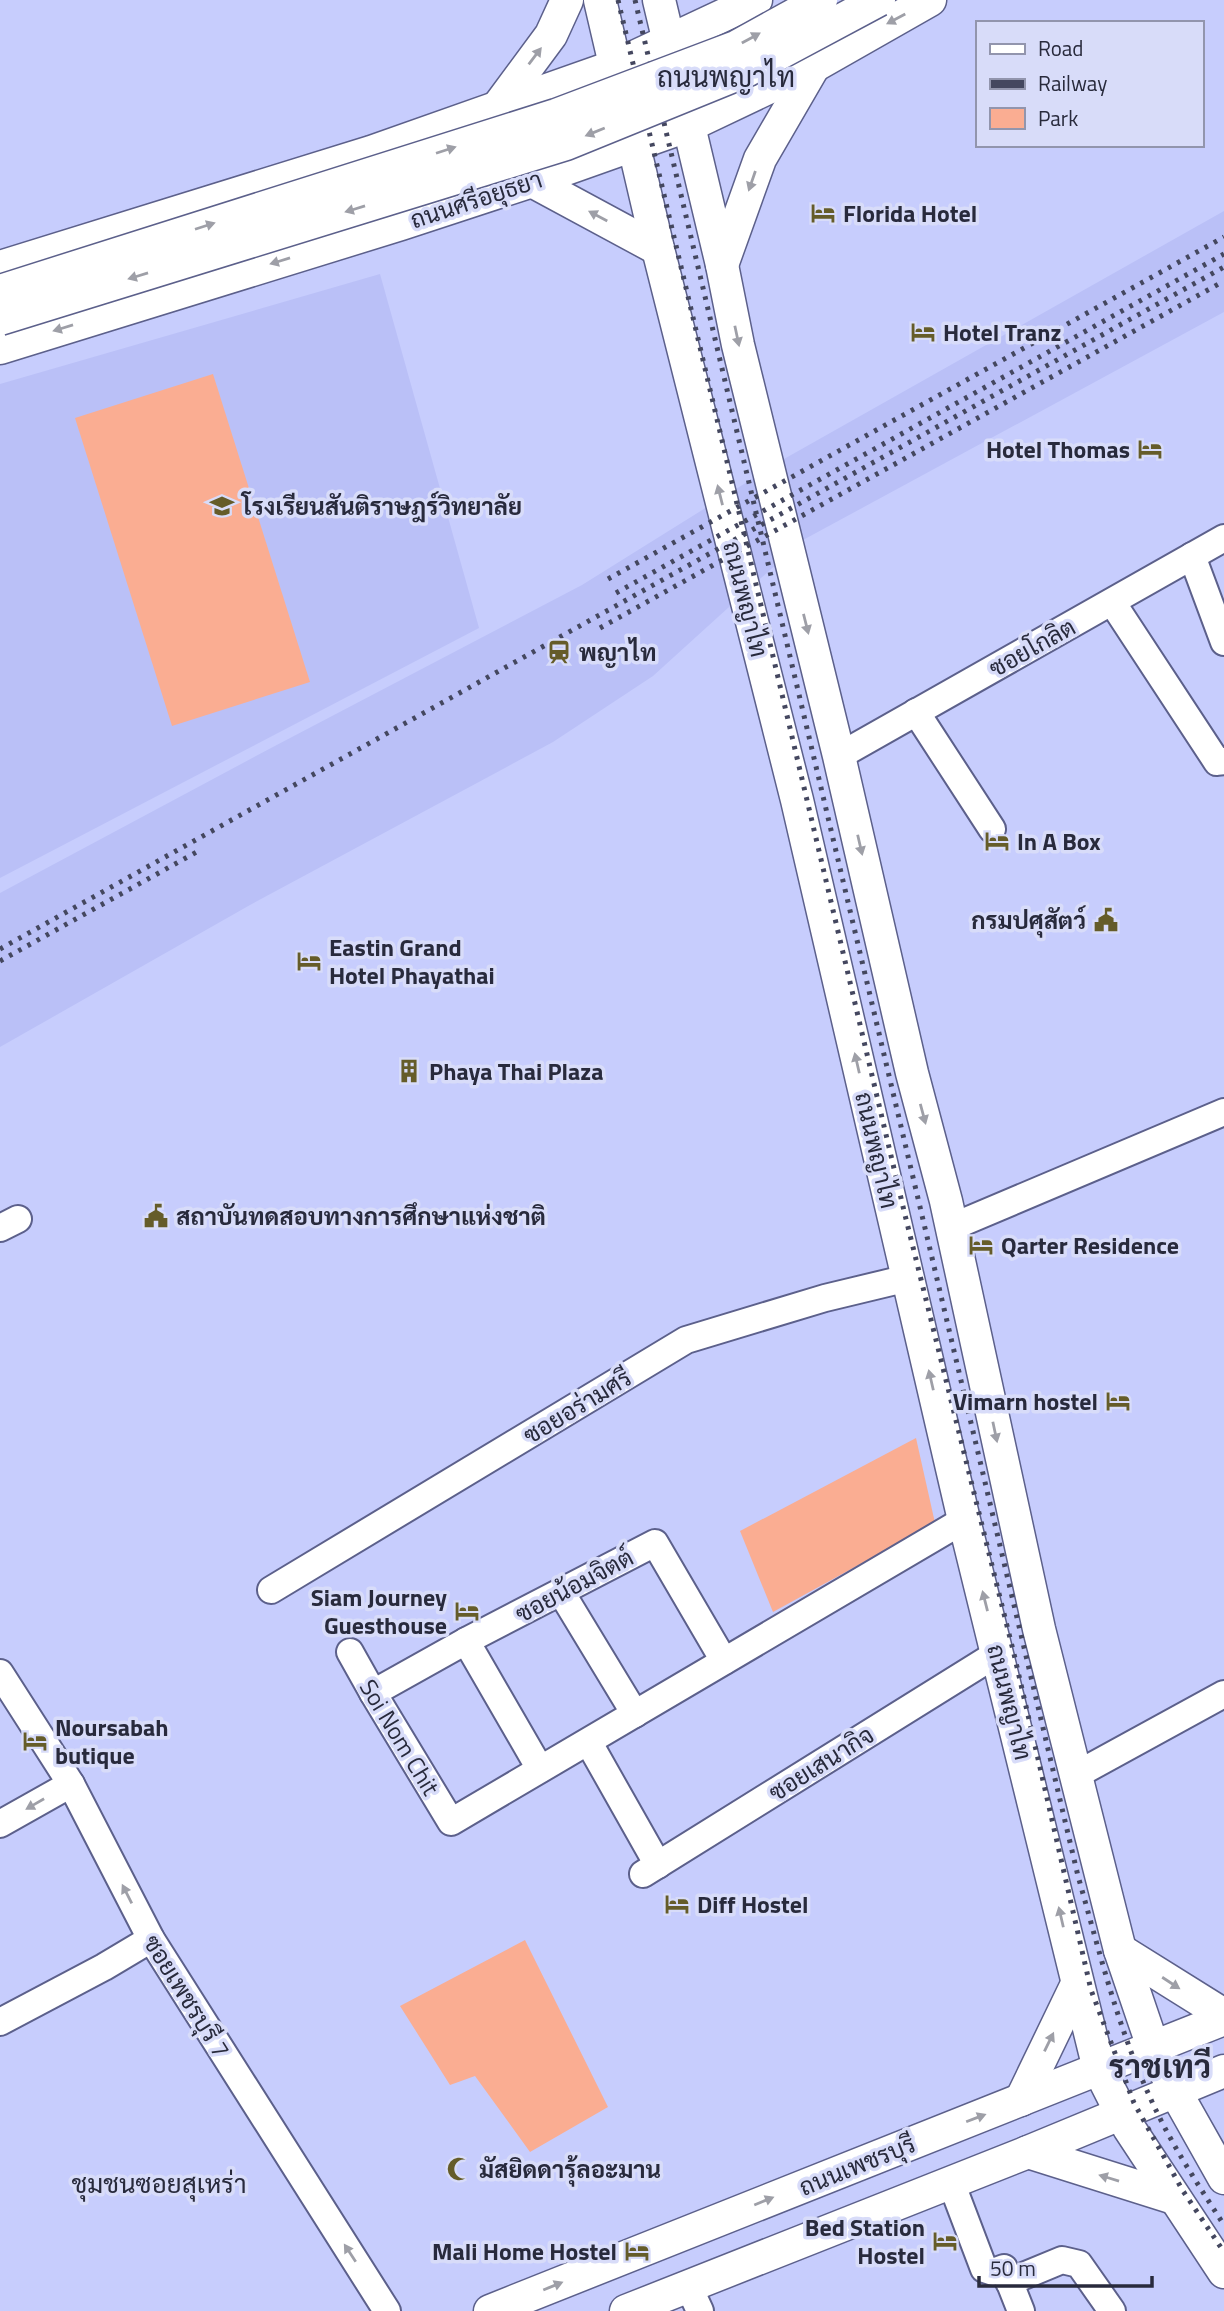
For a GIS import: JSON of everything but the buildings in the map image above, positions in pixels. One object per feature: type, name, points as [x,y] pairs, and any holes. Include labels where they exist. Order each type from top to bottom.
[{"type":"main road","points":[[497,108],[551,35],[567,0]]},
{"type":"main road","name":"ถนนพญาไท","points":[[600,0],[658,249],[797,800],[964,1520],[1099,2069],[1121,2114],[1224,2272]]},
{"type":"main road","name":"ถนนพญาไท","points":[[659,0],[690,125],[738,345],[839,756],[912,1073],[952,1227],[1039,1629],[1120,1950],[1153,2047],[1220,2172]]},
{"type":"main road","points":[[0,267],[372,152],[497,108],[615,66],[756,0]]},
{"type":"main road","points":[[801,0],[800,19],[813,31],[861,38]]},
{"type":"main road","points":[[0,291],[556,115],[736,47],[821,0]]},
{"type":"main road","name":"ถนนศรีอยุธยา","points":[[0,319],[566,144],[748,70],[879,0]]},
{"type":"main road","name":"ถนนศรีอยุธยา","points":[[0,348],[379,231],[690,125],[814,66],[930,0]]},
{"type":"main road","points":[[722,265],[760,159],[814,66]]},
{"type":"main road","points":[[372,152],[394,164],[407,179],[406,196],[379,231]]},
{"type":"main road","points":[[532,181],[658,249]]},
{"type":"main road","points":[[1120,1950],[1224,2017]]},
{"type":"main road","points":[[1021,2100],[1077,1984]]},
{"type":"main road","name":"ถนนเพชรบุรี","points":[[490,2311],[1224,2017]]},
{"type":"main road","name":"ถนนเพชรบุรี","points":[[626,2311],[695,2299],[945,2185],[1224,2071]]},
{"type":"main road","points":[[1220,2172],[1224,2129]]},
{"type":"main road","points":[[917,2141],[938,2145],[947,2151],[952,2159],[945,2185]]},
{"type":"main road","points":[[1028,2152],[1174,2198]]},
{"type":"street","name":"ซอยโกลิต","points":[[839,756],[1224,538]]},
{"type":"street","points":[[1192,556],[1224,642]]},
{"type":"street","points":[[1112,602],[1217,762],[1224,761]]},
{"type":"street","points":[[916,712],[992,829]]},
{"type":"street","points":[[952,1227],[1224,1112]]},
{"type":"street","name":"ซอยอร่ามศรี","points":[[271,1590],[686,1340],[825,1298],[908,1278]]},
{"type":"street","points":[[466,1641],[540,1769],[589,1743],[964,1520]]},
{"type":"street","name":"ซอยน้อมจิตต์","points":[[373,1693],[654,1543],[724,1661]]},
{"type":"street","points":[[561,1592],[635,1714]]},
{"type":"street","name":"Soi Nom Chit","points":[[351,1651],[373,1693],[451,1822],[540,1769]]},
{"type":"street","name":"ซอยเสนากิจ","points":[[589,1743],[651,1869],[998,1653]]},
{"type":"street","name":"ซอยเพชรบุรี 7","points":[[0,1673],[71,1784],[151,1939],[387,2311]]},
{"type":"street","points":[[1076,1775],[1224,1694]]},
{"type":"street","points":[[0,1824],[71,1784]]},
{"type":"street","points":[[0,2022],[151,1939]]},
{"type":"street","points":[[945,2185],[984,2269],[993,2272],[1004,2268],[1021,2311]]},
{"type":"street","points":[[1009,2282],[1062,2260],[1079,2264],[1112,2311]]},
{"type":"shaded area","points":[[1224,211],[1224,312],[803,540],[653,676],[553,742],[250,905],[0,1047],[0,893],[582,585],[784,459]]},
{"type":"shaded area","name":"โรงเรียนสันติราษฎร์วิทยาลัย","points":[[380,274],[479,628],[0,878],[0,384]]},
{"type":"green space","points":[[213,374],[310,682],[172,726],[75,418]]},
{"type":"green space","points":[[916,1438],[935,1523],[773,1612],[740,1531]]},
{"type":"green space","points":[[525,1940],[608,2107],[530,2152],[475,2076],[450,2085],[400,2006]]},
{"type":"railway","points":[[618,0],[905,1215],[1014,1654],[1091,1990],[1134,2103],[1183,2191],[1224,2252]]},
{"type":"railway","points":[[635,0],[1078,1876],[1109,1987],[1138,2069],[1174,2145],[1224,2225]]},
{"type":"railway","points":[[608,579],[1224,237]]},
{"type":"railway","points":[[616,593],[1224,254]]},
{"type":"railway","points":[[0,949],[1224,267]]},
{"type":"railway","points":[[600,628],[1224,281]]},
{"type":"railway","points":[[0,961],[202,849]]},
{"type":"place","name":"Florida Hotel","points":[[823,213]]},
{"type":"place","name":"Hotel Tranz","points":[[923,332]]},
{"type":"place","name":"Hotel Thomas","points":[[1150,449]]},
{"type":"place","name":"โรงเรียนสันติราษฎร์วิทยาลัย","points":[[222,506]]},
{"type":"place","name":"พญาไท","points":[[559,652]]},
{"type":"place","name":"In A Box","points":[[997,841]]},
{"type":"place","name":"กรมปศุสัตว์","points":[[1106,920]]},
{"type":"place","name":"Eastin Grand Hotel Phayathai","points":[[309,961]]},
{"type":"place","name":"Phaya Thai Plaza","points":[[409,1071]]},
{"type":"place","name":"สถาบันทดสอบทางการศึกษาแห่งชาติ","points":[[156,1216]]},
{"type":"place","name":"Qarter Residence","points":[[981,1245]]},
{"type":"place","name":"Vimarn hostel","points":[[1118,1401]]},
{"type":"place","name":"Siam Journey Guesthouse","points":[[467,1611]]},
{"type":"place","name":"Noursabah butique","points":[[35,1741]]},
{"type":"place","name":"Diff Hostel","points":[[677,1904]]},
{"type":"place","name":"มัสยิดดารุ้ลอะมาน","points":[[459,2169]]},
{"type":"place","name":"Bed Station Hostel","points":[[945,2241]]},
{"type":"place","name":"Mali Home Hostel","points":[[637,2251]]},
{"type":"district","name":"ถนนพญาไท","points":[[726,76]]},
{"type":"district","name":"ราชเทวี","points":[[1160,2066]]},
{"type":"district","name":"ชุมชนซอยสุเหร่า","points":[[159,2183]]}]
